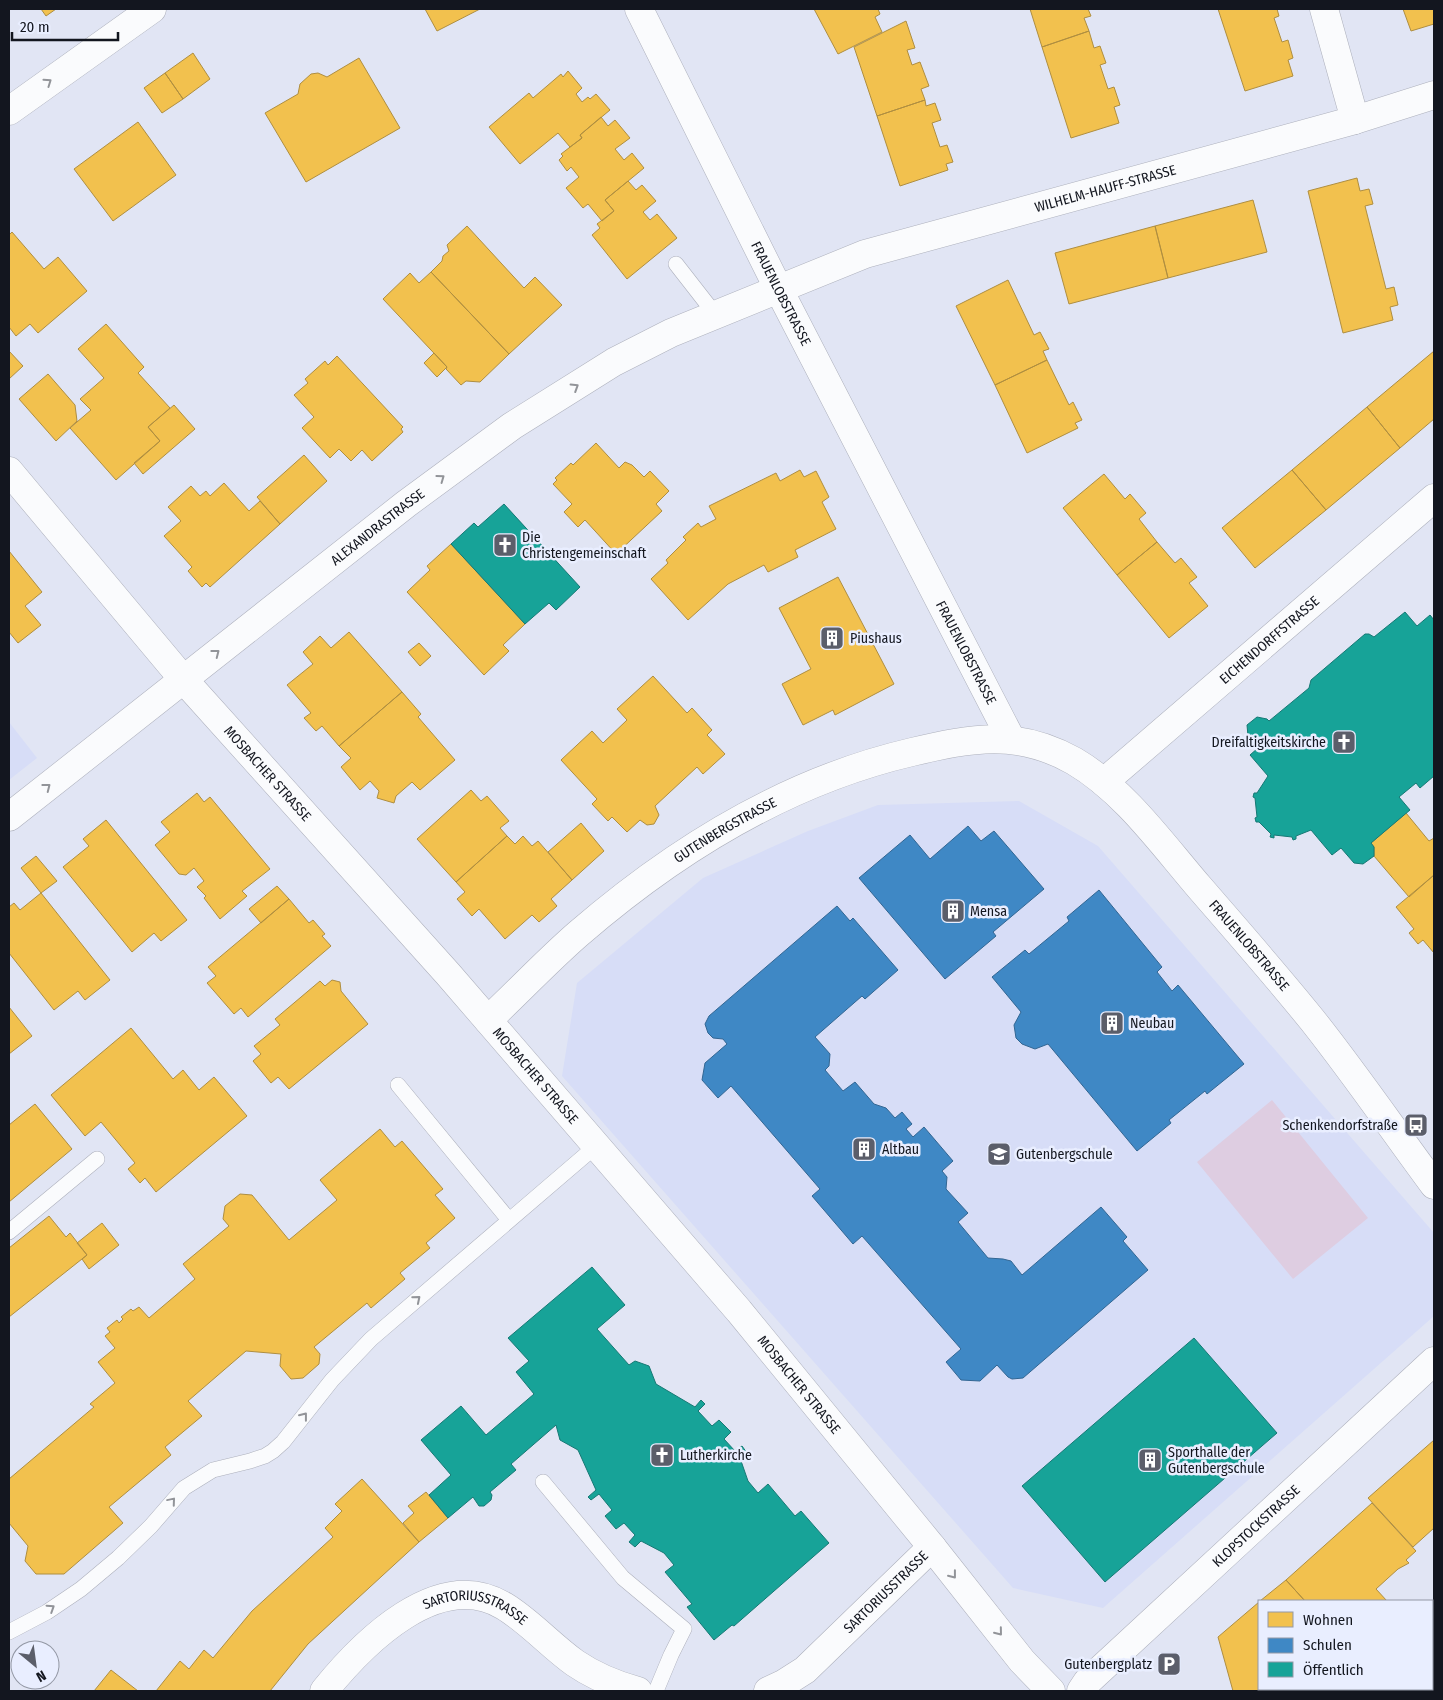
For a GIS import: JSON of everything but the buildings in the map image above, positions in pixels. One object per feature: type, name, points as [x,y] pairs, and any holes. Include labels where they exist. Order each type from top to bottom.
[{"type":"street","points":[[9,111],[152,9]]},
{"type":"street","name":"FRAUENLOBSTRASSE","points":[[638,9],[778,288],[1011,739],[1060,754],[1074,761],[1104,782],[1140,817],[1313,1021],[1434,1185]]},
{"type":"street","points":[[1324,9],[1355,120]]},
{"type":"street","name":"WILHELM-HAUFF-STRASSE","points":[[778,288],[879,250],[1355,120],[1434,95]]},
{"type":"street","name":"ALEXANDRASTRASSE","points":[[9,817],[406,504],[512,426],[614,362],[671,333],[778,288]]},
{"type":"street","name":"MOSBACHER STRASSE","points":[[9,471],[183,679],[488,1020],[739,1311],[932,1547],[1022,1661],[1051,1691]]},
{"type":"street","name":"EICHENDORFFSTRASSE","points":[[1104,782],[1434,498]]},
{"type":"street","name":"GUTENBERGSTRASSE","points":[[488,1020],[577,935],[626,895],[675,859],[757,810],[826,778],[886,758],[941,744],[971,740],[1011,739]]},
{"type":"street","name":"KLOPSTOCKSTRASSE","points":[[1081,1691],[1087,1682],[1434,1361]]},
{"type":"street","name":"SARTORIUSSTRASSE","points":[[768,1691],[805,1670],[932,1547]]},
{"type":"street","name":"SARTORIUSSTRASSE","points":[[324,1691],[341,1670],[373,1638],[412,1611],[438,1599],[457,1595],[475,1596],[491,1600],[505,1607],[576,1664],[613,1683],[638,1691]]},
{"type":"lane","points":[[676,264],[715,314]]},
{"type":"lane","points":[[398,1085],[509,1220]]},
{"type":"lane","points":[[9,1632],[47,1612],[81,1589],[118,1558],[151,1526],[184,1488],[213,1470],[250,1461],[273,1451],[283,1442],[332,1380],[370,1339],[596,1146]]},
{"type":"lane","points":[[9,1232],[97,1159]]},
{"type":"lane","points":[[543,1482],[623,1578],[684,1629],[656,1691]]},
{"type":"shaded area","points":[[9,722],[37,758],[9,780]]},
{"type":"shaded area","name":"Gutenbergschule","points":[[1019,801],[1098,846],[1434,1233],[1434,1316],[1103,1608],[1013,1588],[562,1076],[577,983],[703,878],[808,831],[878,805]]},
{"type":"shaded area","points":[[1272,1100],[1368,1218],[1293,1279],[1197,1162]]},
{"type":"place","name":"Die Christengemeinschaft","points":[[505,545]]},
{"type":"place","name":"Piushaus","points":[[832,638]]},
{"type":"place","name":"Dreifaltigkeitskirche","points":[[1344,742]]},
{"type":"place","name":"Mensa","points":[[953,911]]},
{"type":"place","name":"Neubau","points":[[1112,1023]]},
{"type":"place","name":"Schenkendorfstraße","points":[[1416,1125]]},
{"type":"place","name":"Altbau","points":[[864,1149]]},
{"type":"place","name":"Gutenbergschule","points":[[999,1154]]},
{"type":"place","name":"Lutherkirche","points":[[662,1455]]},
{"type":"place","name":"Sporthalle der Gutenbergschule","points":[[1150,1460]]},
{"type":"place","name":"Gutenbergplatz","points":[[1169,1664]]}]
